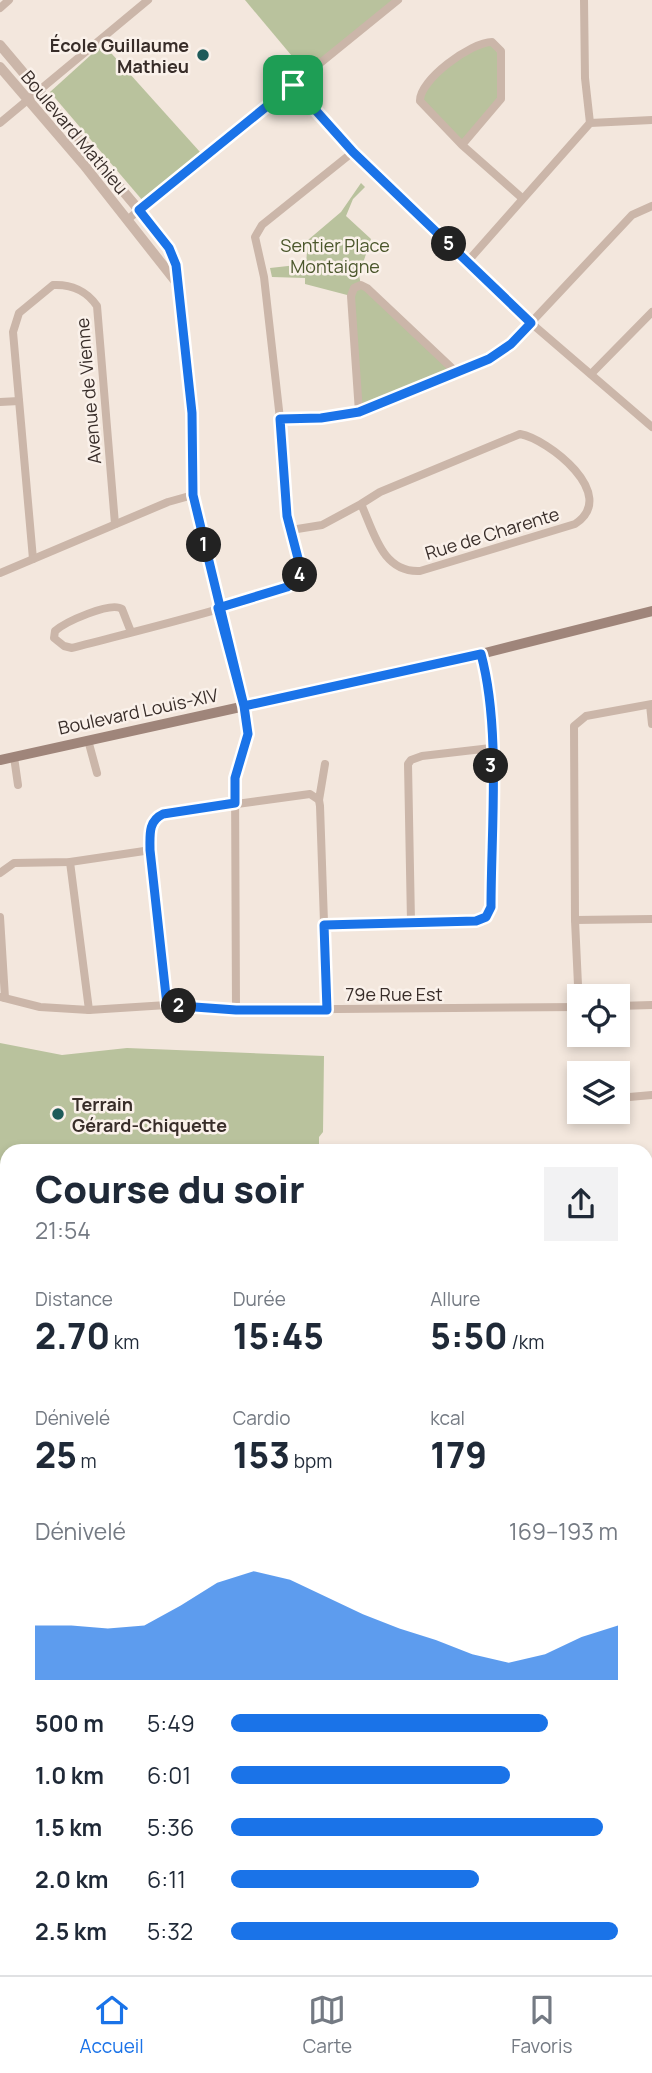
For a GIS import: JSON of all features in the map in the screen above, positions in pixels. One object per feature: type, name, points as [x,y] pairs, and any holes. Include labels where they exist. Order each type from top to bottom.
[{"type":"main road","name":"Boulevard Louis-XIV","points":[[0,760],[481,654],[652,611]]},
{"type":"street","points":[[0,8],[9,0]]},
{"type":"street","points":[[0,124],[42,92],[148,0]]},
{"type":"street","points":[[127,220],[398,0]]},
{"type":"street","points":[[584,0],[585,78],[590,123]]},
{"type":"street","points":[[462,145],[501,99],[501,51],[492,42],[472,46],[421,91],[422,106],[462,145],[522,198]]},
{"type":"street","name":"Boulevard Mathieu","points":[[0,45],[139,210],[169,248],[176,265],[192,413],[193,495],[218,608],[244,706],[248,734],[235,778],[236,1010]]},
{"type":"street","name":"Boulevard Mathieu","points":[[0,67],[177,284]]},
{"type":"street","points":[[293,85],[353,152],[531,323],[652,427]]},
{"type":"street","points":[[468,261],[590,123],[652,120]]},
{"type":"street","points":[[131,632],[122,609],[112,605],[62,625],[55,631],[54,638],[64,646],[72,648],[131,632],[218,608],[287,587],[298,579],[300,566],[287,516],[280,419],[264,277],[256,237],[262,225],[353,152]]},
{"type":"street","points":[[280,419],[321,418],[359,412],[489,359],[511,344],[632,215],[652,206]]},
{"type":"street","name":"Avenue de Vienne","points":[[33,559],[13,332],[19,313],[52,285],[72,287],[83,292],[93,300],[99,316],[116,524]]},
{"type":"street","points":[[359,412],[351,296],[355,288],[361,285],[456,372]]},
{"type":"street","points":[[590,373],[650,317]]},
{"type":"street","points":[[0,402],[19,401]]},
{"type":"street","name":"Rue de Charente","points":[[291,530],[321,525],[380,492],[520,434],[537,440],[578,474],[589,490],[591,502],[587,515],[575,524],[420,571],[408,572],[394,565],[383,552],[361,504]]},
{"type":"street","points":[[0,573],[168,502],[193,495]]},
{"type":"street","points":[[324,925],[476,921],[489,913],[491,748],[488,680],[481,654]]},
{"type":"street","points":[[578,984],[574,726],[586,716],[651,705],[652,724]]},
{"type":"street","points":[[88,740],[97,773]]},
{"type":"street","points":[[411,922],[408,764],[422,756],[491,748]]},
{"type":"street","points":[[14,757],[18,785]]},
{"type":"street","points":[[325,764],[319,800],[327,1010]]},
{"type":"street","points":[[167,1005],[150,850],[150,833],[157,817],[303,794],[310,794],[319,800]]},
{"type":"street","points":[[0,873],[14,863],[70,862],[150,850]]},
{"type":"street","points":[[70,862],[89,1010]]},
{"type":"street","points":[[0,917],[2,998]]},
{"type":"street","points":[[575,920],[652,919]]},
{"type":"street","name":"79e Rue Est","points":[[2,998],[40,1007],[89,1010],[167,1005],[236,1010],[567,1007]]},
{"type":"street","points":[[630,1005],[652,1004]]},
{"type":"street","points":[[630,1097],[652,1095]]},
{"type":"green space","points":[[245,0],[398,0],[307,74]]},
{"type":"green space","points":[[103,44],[200,152],[143,201],[50,92]]},
{"type":"green space","points":[[496,44],[502,95],[462,145],[420,96],[421,91],[472,46]]},
{"type":"green space","name":"Sentier Place Montaigne","points":[[361,183],[365,187],[353,199],[346,216],[371,239],[359,275],[361,285],[456,372],[359,412],[351,296],[305,284],[305,278],[272,277],[270,268],[306,264],[308,240],[341,212]]},
{"type":"green space","points":[[0,1043],[62,1055],[127,1048],[324,1056],[323,1132],[319,1137],[319,1144],[0,1144]]},
{"type":"place","name":"École Guillaume Mathieu","points":[[203,55]]},
{"type":"place","name":"Terrain Gérard-Chiquette","points":[[58,1114]]},
{"type":"route","points":[[293,85],[139,210],[169,248],[176,265],[192,413],[193,495],[218,608],[244,706],[248,734],[235,778],[235,803],[163,814],[157,817],[151,826],[150,850],[167,1005],[236,1010],[327,1010],[323,967],[324,925],[476,921],[486,917],[491,907],[492,719],[488,680],[481,654],[244,706],[218,608],[287,587],[294,584],[300,573],[287,516],[280,419],[340,417],[359,412],[489,359],[511,344],[531,323],[353,152],[293,85]]}]
